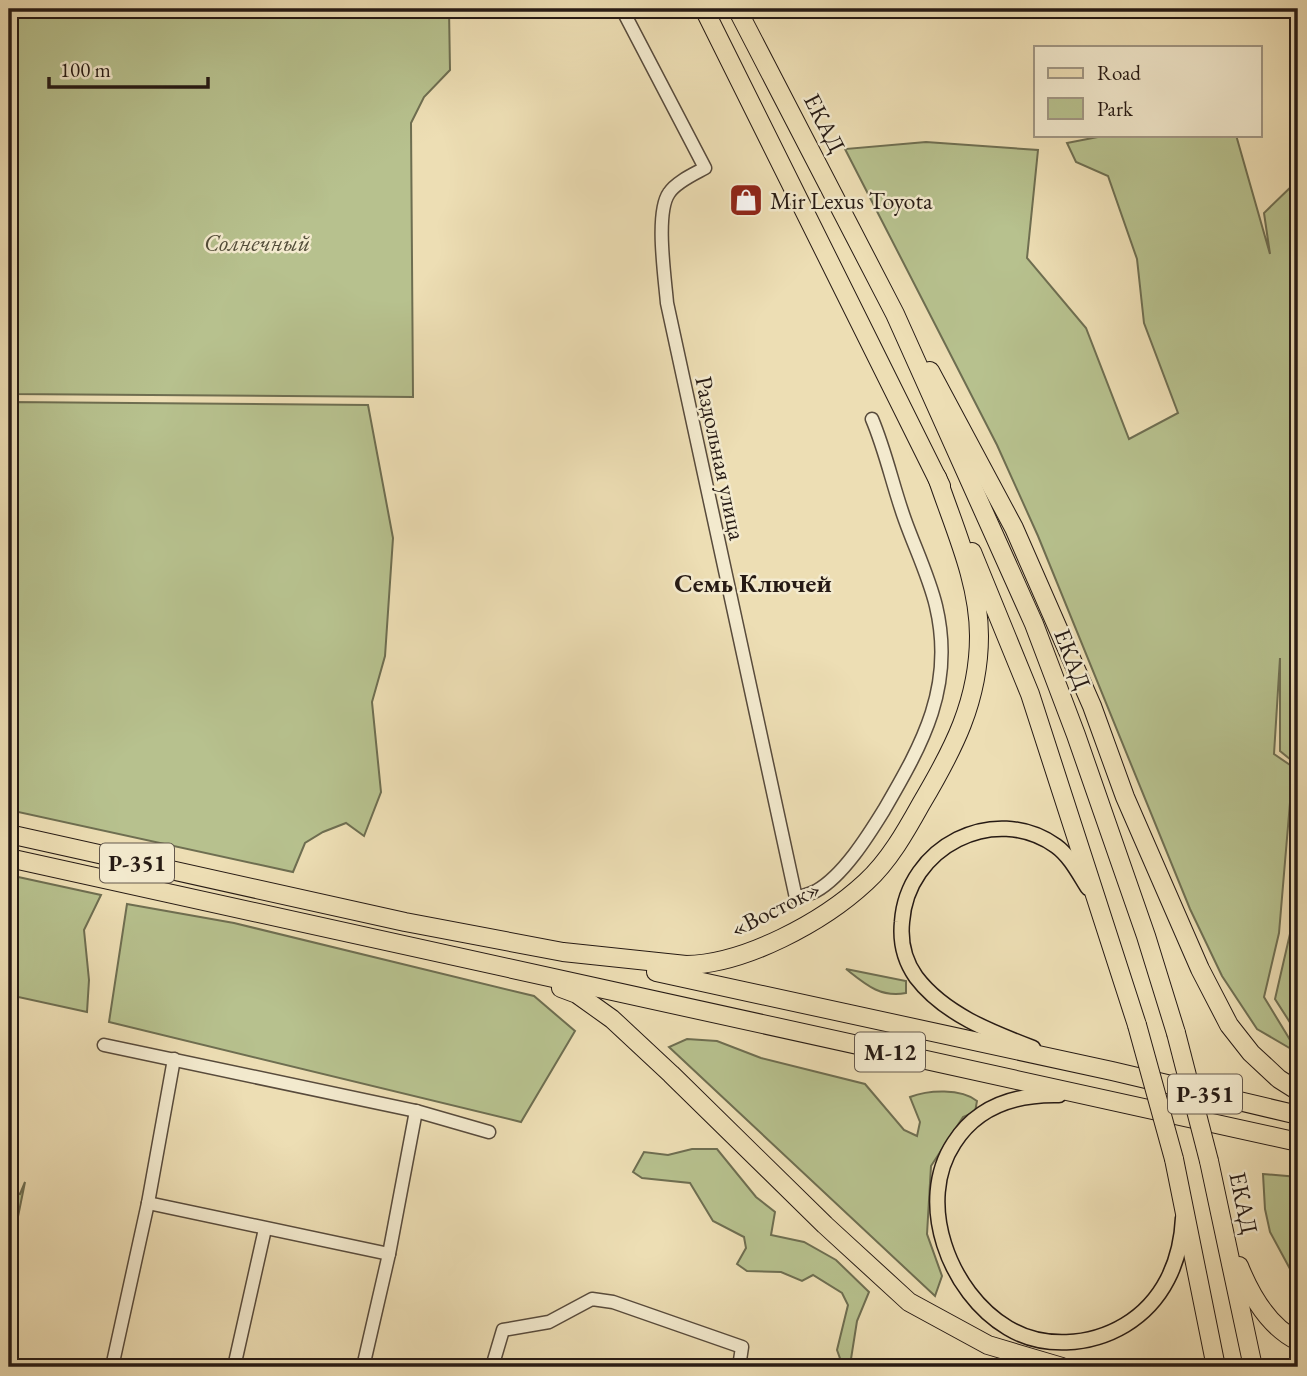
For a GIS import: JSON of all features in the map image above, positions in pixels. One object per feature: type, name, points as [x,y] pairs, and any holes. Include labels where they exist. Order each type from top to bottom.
[{"type":"highway","points":[[704,9],[937,477],[983,576],[1030,694],[1137,1025],[1180,1182],[1216,1367]]},
{"type":"highway","name":"ЕКАД","points":[[737,9],[895,314],[1034,624],[1138,911],[1176,1033],[1209,1161],[1253,1367]]},
{"type":"highway","points":[[895,314],[942,390],[1014,528],[1092,706],[1125,797],[1200,969],[1229,1025],[1251,1053],[1279,1079],[1298,1091]]},
{"type":"highway","name":"«Восток»","points":[[9,834],[404,922],[563,952],[686,965],[702,965],[734,957],[808,923],[838,905],[867,881],[912,821],[950,754],[971,702],[979,635],[969,571],[937,477]]},
{"type":"highway","name":"Р-351","points":[[9,858],[261,914]]},
{"type":"highway","name":"М-12","points":[[261,914],[1298,1141]]},
{"type":"highway","name":"Р-351","points":[[563,952],[1112,1071],[1298,1115]]},
{"type":"highway","points":[[515,970],[577,995],[611,1019],[834,1234],[909,1302],[988,1345],[1062,1367]]},
{"type":"highway","points":[[1225,1231],[1259,1307],[1290,1337],[1298,1341]]},
{"type":"main road","points":[[1101,913],[1080,876],[1057,847],[1026,832],[987,830],[944,846],[922,866],[905,901],[902,940],[908,964],[916,976],[925,988],[952,1010],[1016,1041],[1053,1055],[1112,1071]]},
{"type":"main road","points":[[1121,1103],[1060,1095],[1019,1097],[988,1110],[971,1121],[959,1134],[940,1174],[936,1211],[945,1247],[971,1293],[995,1318],[1009,1328],[1042,1340],[1071,1342],[1095,1339],[1115,1330],[1153,1303],[1173,1270],[1179,1252],[1182,1227],[1180,1182]]},
{"type":"street","name":"Раздольная улица","points":[[622,9],[705,167],[669,192],[664,203],[662,234],[667,303],[796,898],[816,891],[847,864],[870,833],[914,758],[932,716],[940,685],[941,630],[935,603],[872,419]]},
{"type":"street","points":[[104,1045],[416,1111],[489,1132]]},
{"type":"street","points":[[112,1367],[148,1203],[174,1059]]},
{"type":"street","points":[[363,1367],[389,1254],[416,1111]]},
{"type":"street","points":[[148,1203],[389,1254]]},
{"type":"street","points":[[234,1367],[265,1229]]},
{"type":"street","points":[[492,1367],[503,1331],[549,1322],[592,1299],[613,1302],[742,1347],[739,1367]]},
{"type":"green space","name":"Солнечный","points":[[9,9],[449,9],[450,70],[424,97],[411,123],[413,397],[9,394]]},
{"type":"green space","points":[[1293,110],[1298,110],[1298,834],[1296,764],[1280,751],[1280,658],[1274,754],[1293,767],[1279,933],[1264,997],[1298,1053],[1257,1029],[1222,976],[1190,909],[1038,536],[997,445],[845,149],[926,142],[1038,150],[1027,258],[1086,328],[1129,439],[1178,413],[1144,323],[1137,259],[1108,176],[1076,162],[1067,143],[1103,136],[1236,136],[1270,254],[1264,213],[1297,181]]},
{"type":"green space","points":[[9,402],[368,405],[393,538],[385,656],[372,702],[381,792],[364,836],[346,823],[323,832],[305,843],[293,872],[9,810]]},
{"type":"green space","points":[[9,875],[101,895],[84,930],[89,980],[87,1012],[9,995]]},
{"type":"green space","points":[[1298,899],[1298,1035],[1275,999]]},
{"type":"green space","points":[[127,904],[234,923],[534,996],[575,1031],[521,1122],[109,1022]]},
{"type":"green space","points":[[846,969],[906,981],[906,993],[881,992],[866,985]]},
{"type":"green space","points":[[687,1039],[717,1041],[761,1058],[865,1084],[904,1130],[917,1136],[920,1122],[910,1097],[926,1093],[954,1092],[977,1101],[975,1112],[963,1117],[931,1166],[927,1234],[942,1276],[935,1296],[669,1047]]},
{"type":"green space","points":[[692,1149],[717,1149],[756,1197],[775,1212],[771,1235],[804,1242],[836,1260],[869,1292],[857,1321],[851,1359],[841,1361],[837,1350],[848,1305],[842,1293],[813,1275],[802,1281],[781,1272],[747,1271],[737,1264],[746,1248],[744,1237],[713,1221],[690,1183],[642,1178],[633,1172],[644,1152],[668,1155]]},
{"type":"green space","points":[[1263,1174],[1298,1177],[1291,1233],[1296,1280],[1270,1232],[1265,1209]]},
{"type":"green space","points":[[25,1182],[9,1261],[9,1192],[20,1194]]},
{"type":"place","name":"Mir Lexus Toyota","points":[[746,200]]},
{"type":"district","name":"Семь Ключей","points":[[753,583]]}]
